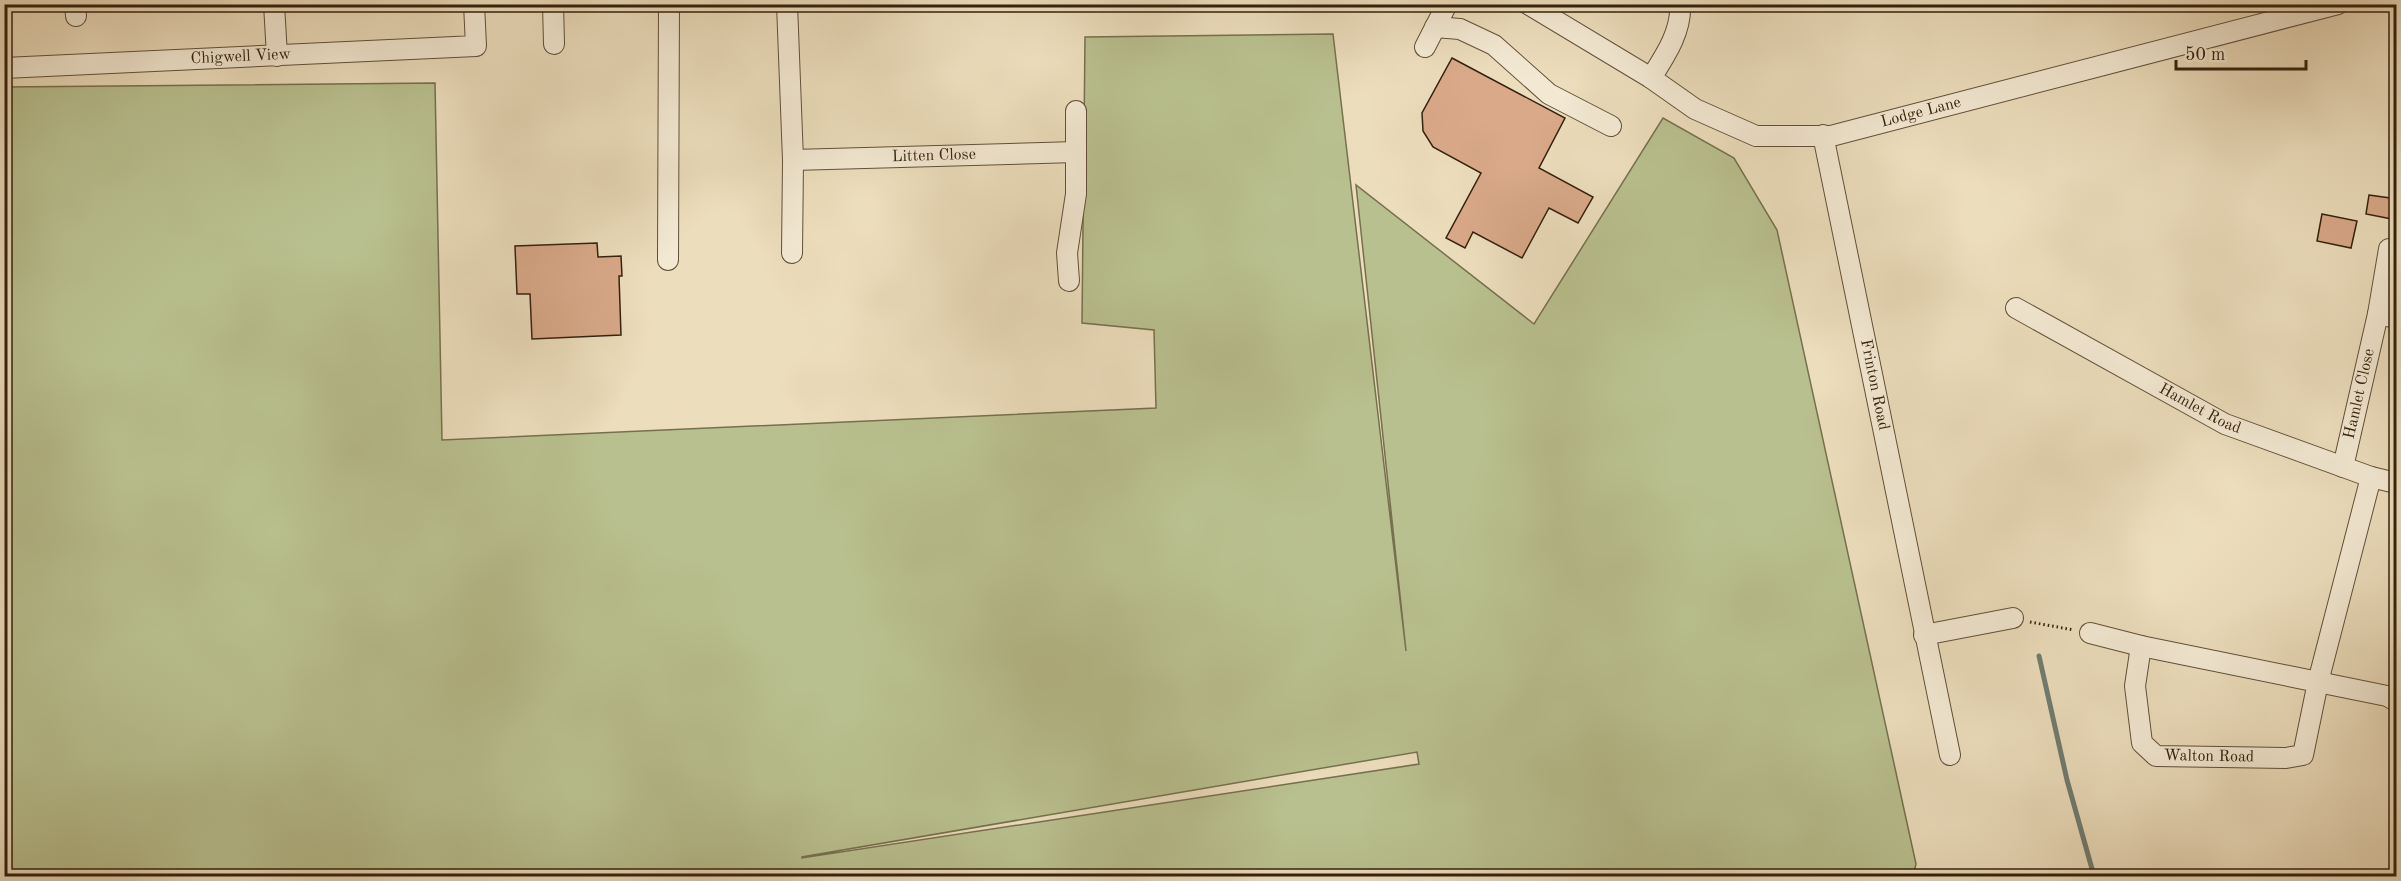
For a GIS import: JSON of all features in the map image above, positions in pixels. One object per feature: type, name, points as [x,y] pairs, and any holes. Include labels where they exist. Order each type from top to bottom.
[{"type":"street","points":[[274,4],[277,56]]},
{"type":"street","name":"Chigwell View","points":[[4,68],[476,46],[474,4]]},
{"type":"street","points":[[553,4],[554,44]]},
{"type":"street","points":[[668,260],[669,4]]},
{"type":"street","points":[[787,4],[793,160],[792,253]]},
{"type":"street","points":[[1425,47],[1447,4]]},
{"type":"street","name":"Lodge Lane","points":[[1528,4],[1651,78],[1695,109],[1756,136],[1842,133],[2338,4]]},
{"type":"street","points":[[1651,78],[1668,52],[1681,18],[1680,4]]},
{"type":"street","points":[[1435,27],[1460,29],[1494,45],[1549,94],[1611,126]]},
{"type":"street","points":[[1069,281],[1067,253],[1076,194],[1076,111]]},
{"type":"street","name":"Frinton Road","points":[[1823,135],[1950,755]]},
{"type":"street","name":"Litten Close","points":[[793,160],[1076,152]]},
{"type":"street","name":"Hamlet Close","points":[[2343,467],[2387,316],[2391,258]]},
{"type":"street","name":"Hamlet Road","points":[[2016,308],[2225,424],[2371,477],[2397,483]]},
{"type":"street","name":"Walton Road","points":[[2141,646],[2135,686],[2142,743],[2156,756],[2286,758],[2303,755],[2318,682],[2371,477]]},
{"type":"street","points":[[1924,635],[2013,618]]},
{"type":"street","points":[[2090,633],[2141,646],[2387,696],[2397,701]]},
{"type":"path","points":[[2013,618],[2090,633]]},
{"type":"green space","points":[[1333,34],[1406,651],[1356,185],[1534,324],[1663,118],[1734,158],[1777,230],[1916,864],[1913,876],[5,876],[4,87],[435,83],[442,440],[1156,408],[1154,330],[1082,323],[1085,37]],"holes":[[[1417,752],[1419,764],[802,858]]]},
{"type":"building","points":[[1452,58],[1565,118],[1539,168],[1593,197],[1578,223],[1549,208],[1522,258],[1473,232],[1465,248],[1446,238],[1481,173],[1433,147],[1423,131],[1422,113]]},
{"type":"building","points":[[2369,195],[2397,199],[2397,220],[2366,214]]},
{"type":"building","points":[[2322,214],[2357,221],[2351,248],[2317,241]]},
{"type":"building","points":[[597,243],[598,257],[621,256],[622,276],[619,276],[621,335],[532,339],[530,294],[517,294],[515,246]]},
{"type":"waterway","points":[[2039,656],[2067,780],[2094,876]]}]
